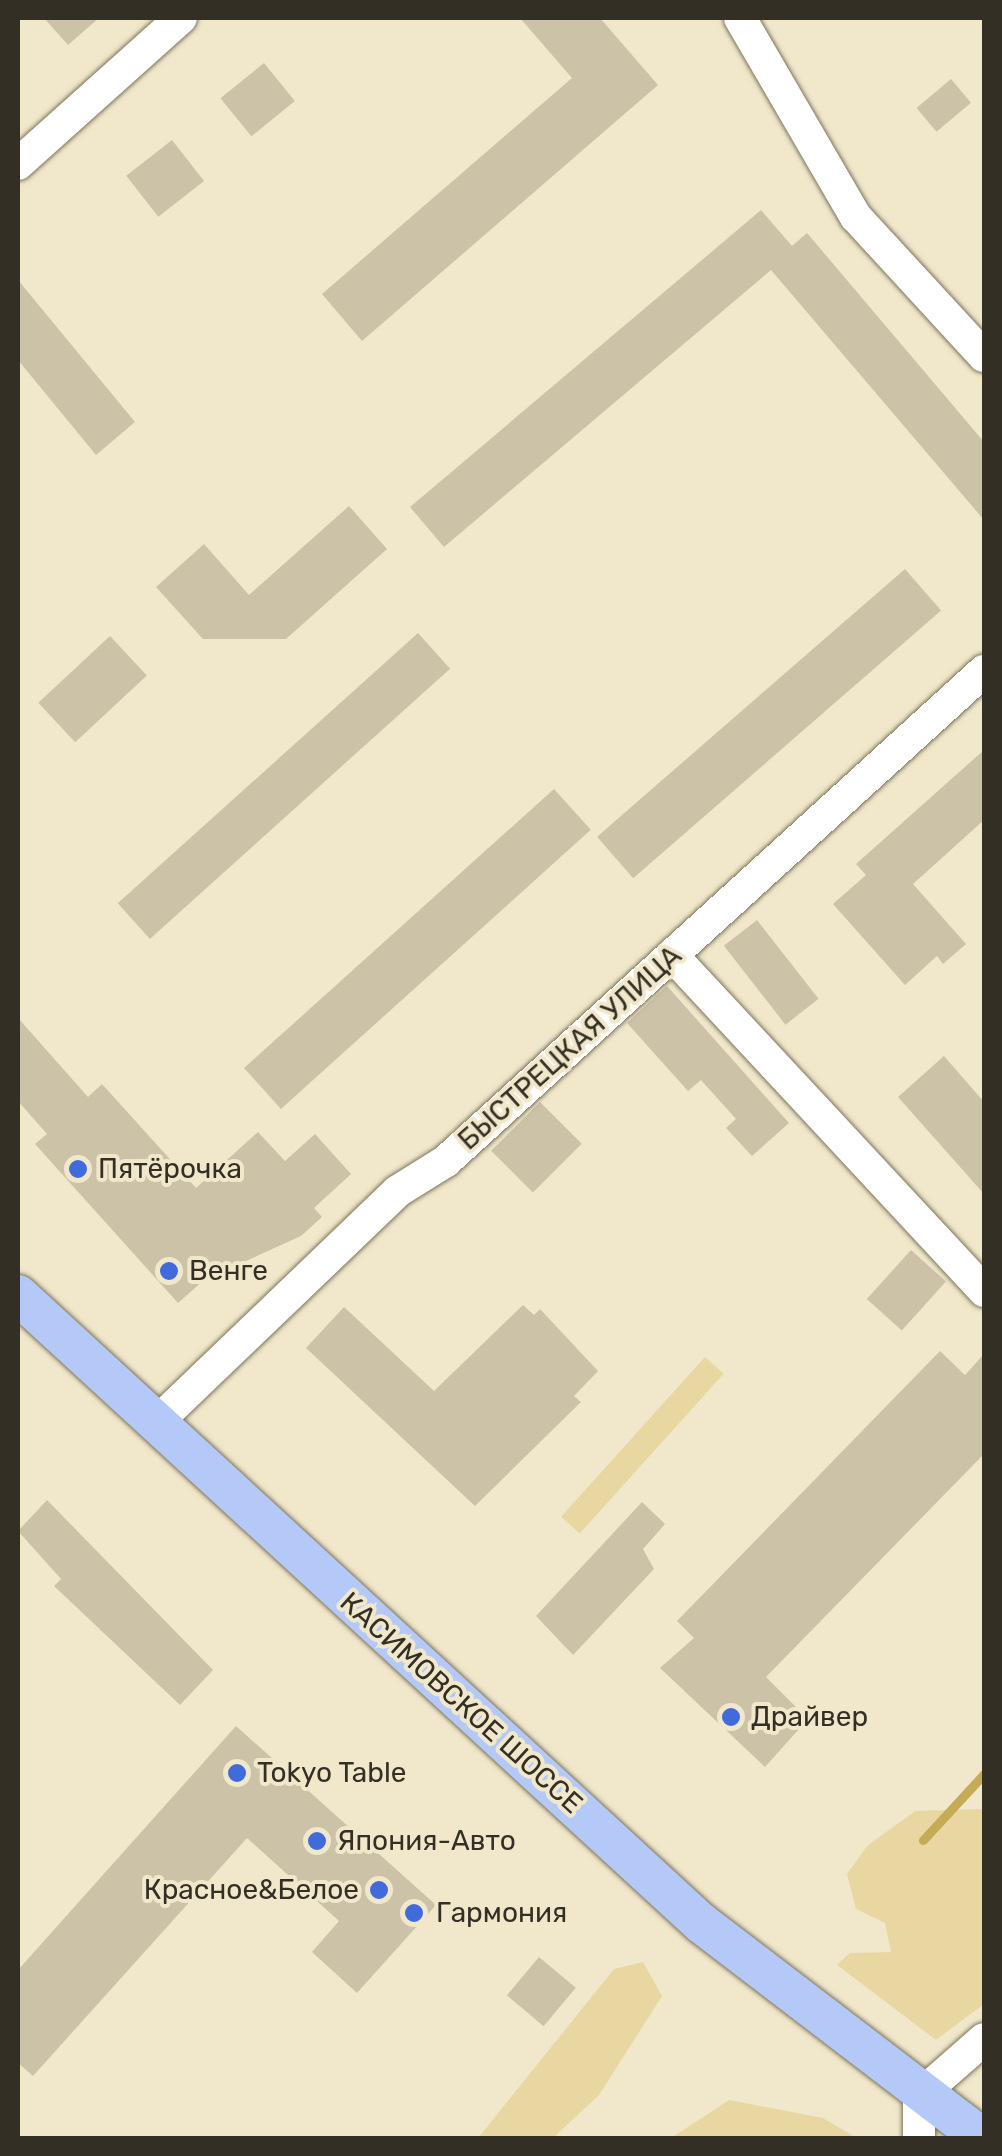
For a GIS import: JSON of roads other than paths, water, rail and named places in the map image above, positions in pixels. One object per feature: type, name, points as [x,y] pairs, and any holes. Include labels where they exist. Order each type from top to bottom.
[{"type":"main road","name":"КАСИМОВСКОЕ ШОССЕ","points":[[18,1294],[701,1923],[919,2096],[982,2138]]},
{"type":"street","points":[[18,164],[181,18]]},
{"type":"street","points":[[740,18],[856,217],[984,356]]},
{"type":"street","name":"БЫСТРЕЦКАЯ УЛИЦА","points":[[156,1423],[398,1191],[446,1160],[984,671]]},
{"type":"street","points":[[672,955],[984,1292]]},
{"type":"street","points":[[919,2138],[919,2096],[984,2039]]},
{"type":"waterway","points":[[923,1840],[984,1774]]},
{"type":"place","name":"Пятёрочка","points":[[78,1169]]},
{"type":"place","name":"Венге","points":[[169,1271]]},
{"type":"place","name":"Драйвер","points":[[731,1717]]},
{"type":"place","name":"Tokyo Table","points":[[237,1773]]},
{"type":"place","name":"Япония-Авто","points":[[317,1841]]},
{"type":"place","name":"Красное&Белое","points":[[379,1890]]},
{"type":"place","name":"Гармония","points":[[414,1913]]}]
